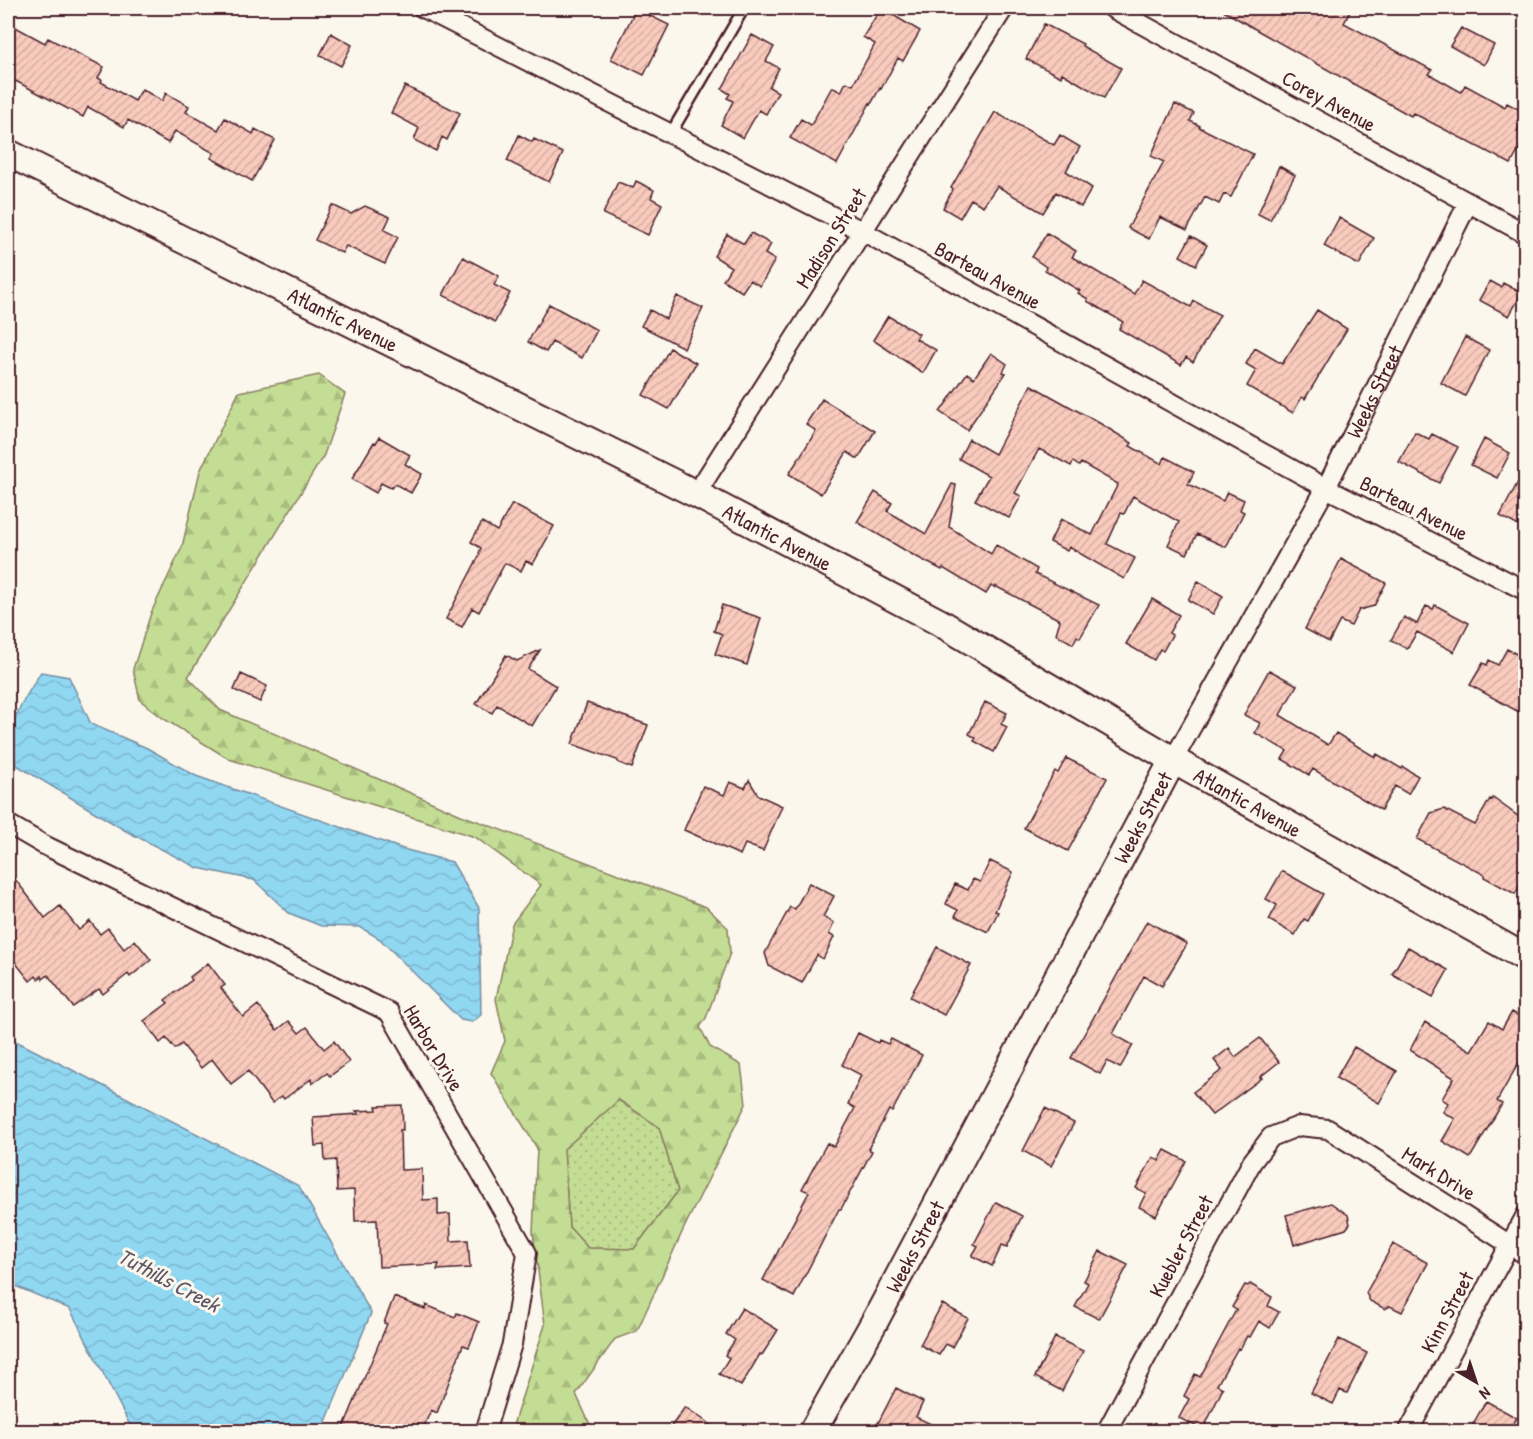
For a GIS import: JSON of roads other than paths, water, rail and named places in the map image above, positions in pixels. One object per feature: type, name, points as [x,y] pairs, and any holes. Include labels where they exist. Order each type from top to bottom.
[{"type":"main road","name":"Atlantic Avenue","points":[[8,153],[696,494],[939,622],[1173,760],[1526,958]]},
{"type":"main road","name":"Weeks Street","points":[[812,1431],[876,1319],[1173,760]]},
{"type":"street","name":"Barteau Avenue","points":[[423,8],[862,231],[1326,488],[1526,591]]},
{"type":"street","name":"Madison Street","points":[[696,494],[1004,8]]},
{"type":"street","name":"Corey Avenue","points":[[1112,8],[1526,234]]},
{"type":"street","name":"Weeks Street","points":[[1173,760],[1326,488],[1468,203]]},
{"type":"street","name":"Harbor Drive","points":[[8,824],[44,845],[388,1012],[526,1253],[512,1344],[485,1431]]},
{"type":"street","name":"Kuebler Street","points":[[1106,1431],[1252,1162],[1271,1137],[1299,1126],[1328,1129]]},
{"type":"street","name":"Mark Drive","points":[[1328,1129],[1526,1255]]},
{"type":"street","name":"Kinn Street","points":[[1408,1431],[1526,1215]]},
{"type":"lane","points":[[670,133],[744,8]]},
{"type":"water","points":[[41,672],[69,677],[91,724],[147,748],[196,776],[403,849],[452,862],[479,908],[481,1015],[472,1022],[461,1020],[380,939],[360,927],[321,926],[289,913],[254,880],[198,868],[126,831],[18,766],[8,753],[11,731],[18,711]]},
{"type":"water","name":"Tuthills Creek","points":[[8,1037],[299,1186],[371,1313],[322,1431],[133,1431],[70,1309],[8,1283]]}]
